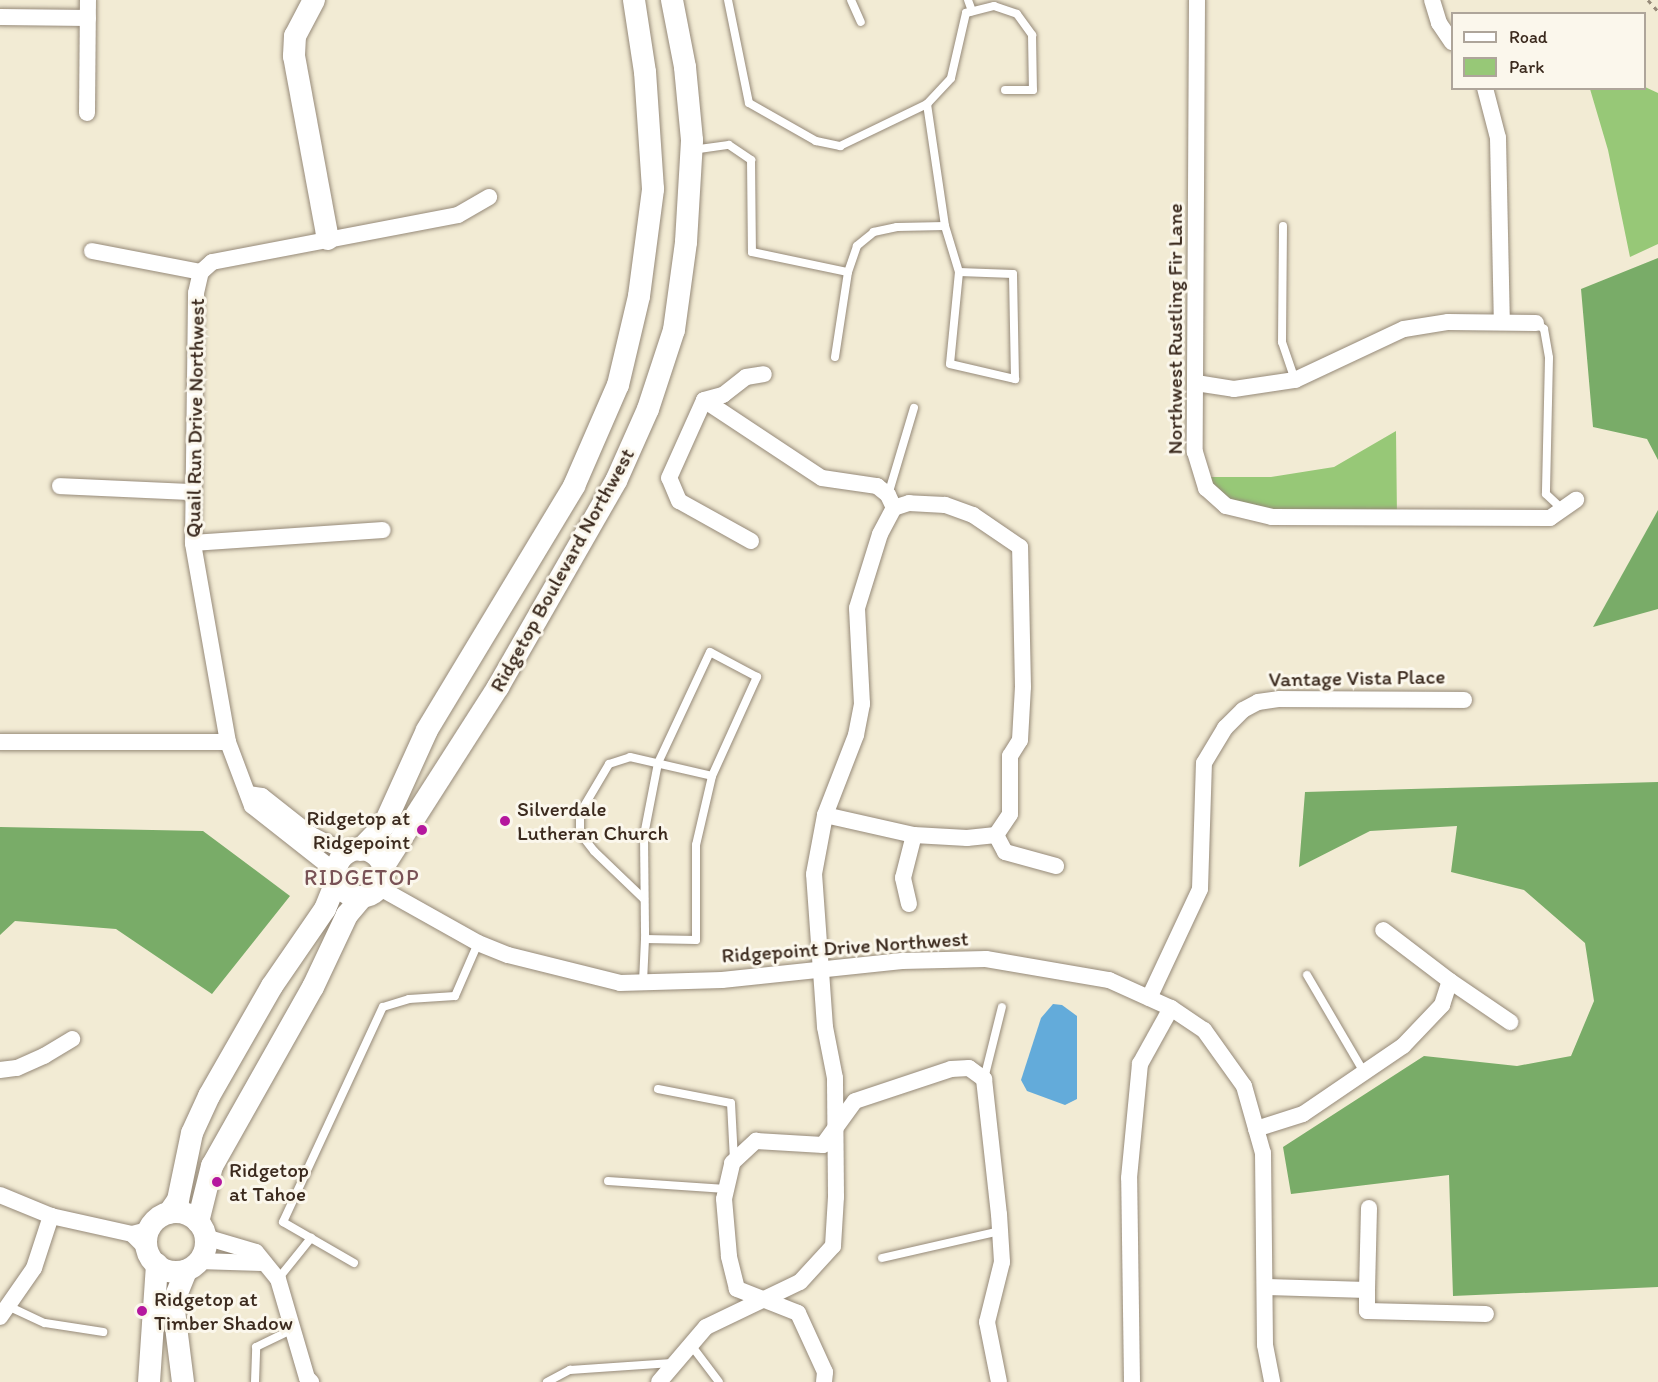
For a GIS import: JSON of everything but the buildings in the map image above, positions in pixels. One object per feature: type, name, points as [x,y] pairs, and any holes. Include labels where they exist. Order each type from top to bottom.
[{"type":"main road","points":[[314,0],[295,36],[294,56],[328,239]]},
{"type":"main road","name":"Ridgetop Boulevard Northwest","points":[[169,1213],[178,1200],[192,1133],[208,1096],[272,986],[325,909],[345,864],[384,825],[427,730],[574,486],[621,376],[639,296],[653,189],[646,82],[634,0]]},
{"type":"main road","name":"Ridgetop Boulevard Northwest","points":[[202,1230],[212,1166],[313,987],[347,915],[375,884],[504,676],[616,481],[648,409],[677,310],[686,242],[691,150],[685,67],[672,0]]},
{"type":"main road","points":[[371,852],[375,884],[345,892],[345,864],[371,852]]},
{"type":"main road","points":[[149,1382],[146,1244],[169,1213],[185,1213],[202,1230],[192,1265],[173,1302],[183,1382]]},
{"type":"main road","points":[[146,1244],[176,1271],[192,1265]]},
{"type":"street","points":[[87,113],[88,0]]},
{"type":"street","name":"Northwest Rustling Fir Lane","points":[[1197,0],[1196,452],[1200,474],[1215,497],[1241,512],[1272,517],[1550,518],[1569,504]]},
{"type":"street","points":[[1432,0],[1439,23],[1451,41]]},
{"type":"street","points":[[0,17],[88,18]]},
{"type":"street","points":[[1486,90],[1498,138],[1502,322]]},
{"type":"street","name":"Quail Run Drive Northwest","points":[[345,864],[262,796],[248,794],[228,742],[193,543],[196,293],[201,272],[212,262],[458,215],[489,197]]},
{"type":"street","points":[[92,250],[201,272]]},
{"type":"street","points":[[1196,383],[1234,389],[1295,380],[1404,329],[1448,322],[1536,323]]},
{"type":"street","points":[[704,400],[723,395],[746,377],[764,374]]},
{"type":"street","points":[[704,400],[822,478],[877,486],[891,501],[945,505],[973,515],[1020,547],[1023,687],[1020,740],[1010,756],[1010,814],[996,835]]},
{"type":"street","points":[[704,400],[669,478],[679,501],[751,541]]},
{"type":"street","points":[[60,486],[193,492]]},
{"type":"street","points":[[659,1382],[706,1328],[800,1282],[833,1246],[836,1128],[814,874],[825,815],[856,735],[862,704],[857,608],[891,501]]},
{"type":"street","points":[[193,543],[383,530]]},
{"type":"street","name":"Vantage Vista Place","points":[[1149,998],[1200,889],[1204,763],[1225,728],[1244,710],[1258,702],[1280,699],[1464,700]]},
{"type":"street","points":[[0,742],[228,742]]},
{"type":"street","points":[[825,815],[914,835],[967,838],[996,835]]},
{"type":"street","points":[[909,904],[903,878],[914,835]]},
{"type":"street","points":[[996,835],[1005,852],[1056,866]]},
{"type":"street","name":"Ridgepoint Drive Northwest","points":[[375,884],[478,943],[545,967],[620,982],[722,980],[902,961],[986,959],[1109,981],[1171,1008],[1204,1030],[1244,1086],[1263,1153],[1267,1287],[1265,1345],[1272,1382]]},
{"type":"street","points":[[1383,930],[1450,981],[1510,1022]]},
{"type":"street","points":[[1256,1129],[1303,1114],[1403,1046],[1442,1005],[1450,981]]},
{"type":"street","points":[[1132,1382],[1129,1178],[1140,1064],[1171,1008]]},
{"type":"street","points":[[0,1070],[17,1068],[44,1056],[72,1039]]},
{"type":"street","points":[[824,1382],[825,1372],[798,1313],[737,1289],[729,1256],[726,1189],[734,1161],[756,1141],[823,1145],[855,1101],[951,1069],[969,1068],[984,1079],[1000,1232],[1002,1262],[987,1322],[999,1382]]},
{"type":"street","points":[[0,1195],[51,1215],[146,1244]]},
{"type":"street","points":[[1370,1208],[1367,1311],[1486,1314]]},
{"type":"street","points":[[5,1312],[34,1268],[51,1215]]},
{"type":"street","points":[[202,1230],[256,1252],[262,1263],[278,1279],[307,1378],[311,1382]]},
{"type":"street","points":[[192,1265],[262,1263]]},
{"type":"street","points":[[1267,1287],[1366,1290]]},
{"type":"lane","points":[[728,0],[749,103],[816,141],[840,146],[927,104],[951,78],[966,13],[972,11],[994,6],[1017,14],[1032,34],[1033,90],[1005,90]]},
{"type":"lane","points":[[851,0],[861,22]]},
{"type":"lane","points":[[969,0],[972,11]]},
{"type":"lane","points":[[927,104],[945,226],[959,272],[950,363],[1015,379],[1013,274],[959,272]]},
{"type":"lane","points":[[691,150],[729,145],[751,160],[752,252],[848,272]]},
{"type":"lane","points":[[835,357],[848,272],[857,246],[874,232],[945,226]]},
{"type":"lane","points":[[1283,226],[1282,342],[1295,380]]},
{"type":"lane","points":[[1536,323],[1544,328],[1549,358],[1546,494],[1569,504]]},
{"type":"lane","points":[[891,501],[914,408]]},
{"type":"lane","points":[[643,982],[644,835],[658,763],[710,652],[757,677],[712,776],[696,845],[696,940],[645,939]]},
{"type":"lane","points":[[644,899],[594,851],[580,833],[580,813],[609,764],[630,757],[712,776]]},
{"type":"lane","points":[[354,1263],[283,1222],[383,1007],[409,999],[455,996],[478,943]]},
{"type":"lane","points":[[1307,975],[1364,1072]]},
{"type":"lane","points":[[984,1079],[1002,1007]]},
{"type":"lane","points":[[658,1089],[731,1103],[734,1161]]},
{"type":"lane","points":[[608,1181],[726,1189]]},
{"type":"lane","points":[[882,1258],[1000,1232]]},
{"type":"lane","points":[[278,1279],[311,1238]]},
{"type":"lane","points":[[5,1312],[45,1323],[103,1332]]},
{"type":"lane","points":[[255,1382],[256,1347],[293,1329]]},
{"type":"lane","points":[[691,1345],[719,1382]]},
{"type":"lane","points":[[547,1382],[570,1370],[675,1363]]},
{"type":"path","points":[[1648,0],[1658,11]]},
{"type":"green space","points":[[1646,87],[1658,93],[1658,244],[1630,257],[1608,150],[1590,90],[1646,90]]},
{"type":"green space","points":[[1658,258],[1658,460],[1647,439],[1593,427],[1581,289]]},
{"type":"green space","points":[[1396,431],[1397,517],[1241,512],[1204,477],[1271,477],[1334,467]]},
{"type":"green space","points":[[1658,510],[1658,609],[1593,627]]},
{"type":"green space","points":[[1658,782],[1658,1287],[1453,1296],[1449,1175],[1291,1194],[1283,1147],[1424,1056],[1517,1066],[1571,1056],[1594,1001],[1585,943],[1524,890],[1451,872],[1457,826],[1370,831],[1299,867],[1305,792]]},
{"type":"green space","points":[[0,827],[203,831],[290,896],[212,994],[116,929],[15,921],[0,935]]},
{"type":"water","points":[[1053,1004],[1062,1005],[1077,1016],[1077,1099],[1065,1105],[1027,1091],[1021,1080],[1041,1018]]},
{"type":"place","name":"Silverdale Lutheran Church","points":[[505,821]]},
{"type":"place","name":"Ridgetop at Ridgepoint","points":[[422,830]]},
{"type":"place","name":"Ridgetop at Tahoe","points":[[217,1182]]},
{"type":"place","name":"Ridgetop at Timber Shadow","points":[[142,1311]]},
{"type":"district","name":"RIDGETOP","points":[[362,878]]}]
